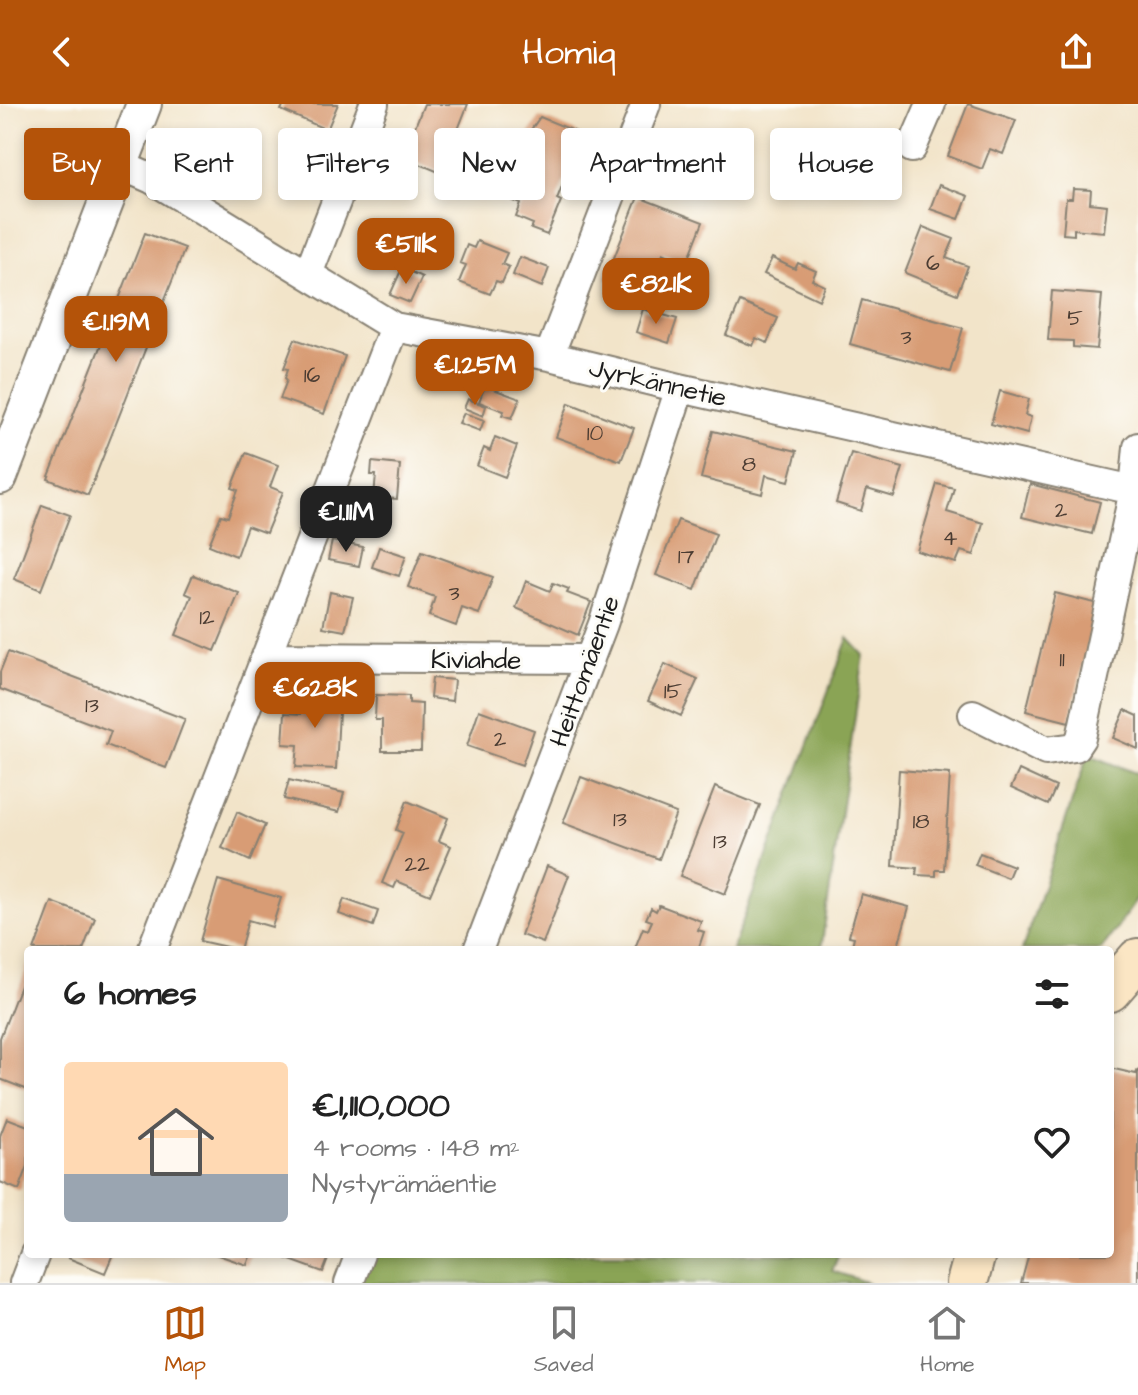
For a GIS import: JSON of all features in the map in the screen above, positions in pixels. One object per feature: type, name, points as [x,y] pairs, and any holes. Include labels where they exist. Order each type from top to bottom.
[{"type":"main road","points":[[1114,986],[1138,959]]},
{"type":"main road","points":[[967,1283],[974,1258]]},
{"type":"street","points":[[130,140],[144,104]]},
{"type":"street","points":[[308,274],[374,104]]},
{"type":"street","points":[[549,356],[646,104]]},
{"type":"street","points":[[912,148],[931,104]]},
{"type":"street","name":"Jyrkännetie","points":[[130,169],[152,179],[394,327],[549,356],[1136,490]]},
{"type":"street","points":[[0,477],[107,200]]},
{"type":"street","points":[[154,946],[394,327]]},
{"type":"street","name":"Heittomäentie","points":[[480,946],[590,659],[680,388]]},
{"type":"street","points":[[973,714],[1046,751],[1075,747],[1081,738],[1136,490],[1138,447]]},
{"type":"street","name":"Kiviahde","points":[[266,657],[590,659]]},
{"type":"street","points":[[24,1283],[33,1258]]},
{"type":"street","points":[[349,1283],[358,1258]]},
{"type":"green space","points":[[848,638],[864,655],[822,946],[733,946]]},
{"type":"green space","points":[[1088,754],[1138,774],[1138,898],[1104,946],[1023,946]]},
{"type":"green space","points":[[356,1258],[837,1258],[832,1271],[869,1283],[347,1283]]},
{"type":"building","points":[[284,104],[338,104],[328,128],[281,110]]},
{"type":"building","points":[[424,104],[468,104],[459,128],[434,128],[434,170],[418,163],[418,128],[414,128]]},
{"type":"building","points":[[968,104],[1016,120],[1003,154],[990,149],[982,169],[948,156]]},
{"type":"building","points":[[540,117],[567,128],[561,128],[561,189],[557,199],[561,201],[547,235],[531,229],[533,224],[516,217],[521,204],[511,200],[545,200],[545,128],[532,128]]},
{"type":"building","points":[[939,185],[968,196],[959,219],[930,209]]},
{"type":"building","points":[[1073,189],[1091,190],[1090,203],[1107,205],[1104,232],[1074,229],[1074,235],[1063,234],[1066,199],[1072,199]]},
{"type":"building","points":[[637,200],[646,200],[703,222],[687,263],[663,253],[648,294],[606,278]]},
{"type":"building","points":[[923,227],[954,239],[946,258],[968,266],[957,294],[905,273]]},
{"type":"building","points":[[145,233],[185,248],[88,495],[48,479]]},
{"type":"building","points":[[477,241],[507,253],[502,264],[509,267],[502,283],[496,281],[490,294],[459,282],[466,265],[460,263],[467,245],[474,248]]},
{"type":"building","points":[[520,257],[549,268],[542,287],[513,275]]},
{"type":"building","points":[[772,258],[795,269],[798,263],[816,271],[812,280],[825,286],[819,300],[764,274]]},
{"type":"building","points":[[402,268],[422,277],[410,303],[390,295]]},
{"type":"building","points":[[1052,291],[1102,295],[1097,349],[1073,347],[1073,341],[1048,340]]},
{"type":"building","points":[[862,300],[963,328],[950,372],[850,344]]},
{"type":"building","points":[[740,302],[778,318],[767,343],[756,338],[753,346],[726,335]]},
{"type":"building","points":[[643,309],[677,319],[669,343],[636,332]]},
{"type":"building","points":[[295,339],[345,356],[324,414],[280,399],[287,380],[288,369],[284,368]]},
{"type":"building","points":[[485,386],[520,399],[512,418],[502,415],[504,411],[479,402]]},
{"type":"building","points":[[1000,391],[1029,399],[1025,415],[1031,417],[1027,434],[991,424]]},
{"type":"building","points":[[468,399],[486,406],[483,416],[464,408]]},
{"type":"building","points":[[569,403],[634,428],[621,461],[556,437]]},
{"type":"building","points":[[464,413],[484,420],[480,431],[459,423]]},
{"type":"building","points":[[713,431],[797,451],[789,481],[766,475],[762,494],[701,478]]},
{"type":"building","points":[[495,437],[517,446],[505,477],[477,466],[484,448],[490,451]]},
{"type":"building","points":[[246,453],[278,465],[270,487],[283,492],[266,533],[247,526],[236,556],[209,545],[221,515],[228,517],[238,490],[232,488]]},
{"type":"building","points":[[851,453],[903,468],[894,497],[867,489],[861,511],[836,503]]},
{"type":"building","points":[[372,462],[400,465],[397,499],[374,497],[376,475],[371,475]]},
{"type":"building","points":[[937,484],[954,488],[947,512],[983,523],[974,555],[961,551],[956,563],[917,551]]},
{"type":"building","points":[[1030,484],[1100,502],[1092,534],[1022,517]]},
{"type":"building","points":[[42,505],[70,515],[41,590],[14,579]]},
{"type":"building","points":[[678,520],[716,534],[695,590],[656,575]]},
{"type":"building","points":[[332,541],[363,547],[359,566],[328,560]]},
{"type":"building","points":[[379,547],[406,556],[399,576],[372,567]]},
{"type":"building","points":[[422,551],[493,577],[479,614],[462,608],[456,626],[429,616],[435,597],[408,587]]},
{"type":"building","points":[[193,575],[239,593],[215,651],[176,635],[192,596],[185,593]]},
{"type":"building","points":[[526,581],[550,591],[553,583],[569,589],[567,593],[591,602],[578,635],[516,608]]},
{"type":"building","points":[[330,592],[353,597],[345,631],[323,627]]},
{"type":"building","points":[[1055,593],[1098,604],[1069,722],[1026,711]]},
{"type":"building","points":[[8,652],[185,719],[166,768],[106,745],[111,731],[0,689],[0,672]]},
{"type":"building","points":[[665,664],[698,679],[681,716],[648,701]]},
{"type":"building","points":[[432,678],[454,680],[452,701],[430,698]]},
{"type":"building","points":[[302,690],[340,693],[336,769],[296,767],[298,745],[283,744],[285,713],[301,714]]},
{"type":"building","points":[[376,695],[409,696],[409,703],[422,704],[421,751],[382,751],[382,720],[375,720]]},
{"type":"building","points":[[479,710],[534,730],[522,765],[467,746]]},
{"type":"building","points":[[1125,710],[1138,716],[1138,749],[1113,738]]},
{"type":"building","points":[[899,770],[950,774],[944,870],[936,870],[936,876],[916,875],[917,868],[893,866]]},
{"type":"building","points":[[1019,770],[1056,787],[1048,805],[1011,788]]},
{"type":"building","points":[[581,777],[676,813],[659,859],[563,823]]},
{"type":"building","points":[[289,780],[344,793],[339,812],[284,799]]},
{"type":"building","points":[[715,787],[760,805],[725,894],[680,876]]},
{"type":"building","points":[[407,801],[448,818],[439,841],[451,846],[430,895],[397,881],[394,888],[382,883],[403,833],[396,830]]},
{"type":"building","points":[[237,812],[265,825],[250,861],[222,848]]},
{"type":"building","points":[[980,853],[1013,866],[1008,878],[975,865]]},
{"type":"building","points":[[547,866],[569,875],[543,943],[521,935]]},
{"type":"building","points":[[218,880],[281,898],[272,927],[248,920],[241,946],[200,941]]},
{"type":"building","points":[[861,894],[909,907],[898,946],[852,946],[854,937],[849,936]]},
{"type":"building","points":[[344,899],[378,911],[373,926],[339,914]]},
{"type":"building","points":[[52,902],[95,918],[84,946],[36,946]]},
{"type":"building","points":[[659,905],[701,921],[698,930],[704,932],[699,946],[636,946],[643,928],[648,930],[652,921],[646,919],[651,908],[656,911]]},
{"type":"building","points":[[24,975],[24,1088],[0,1079],[0,1038]]},
{"type":"building","points":[[1114,1069],[1136,1074],[1138,1069],[1138,1283],[1021,1283],[1028,1258],[1114,1258]]},
{"type":"building","points":[[7,1118],[24,1124],[24,1177],[19,1190],[0,1182],[0,1136]]},
{"type":"building","points":[[68,1258],[111,1258],[105,1273]]},
{"type":"building","points":[[227,1258],[250,1258],[247,1265]]},
{"type":"building","points":[[287,1258],[328,1258],[323,1272]]}]
